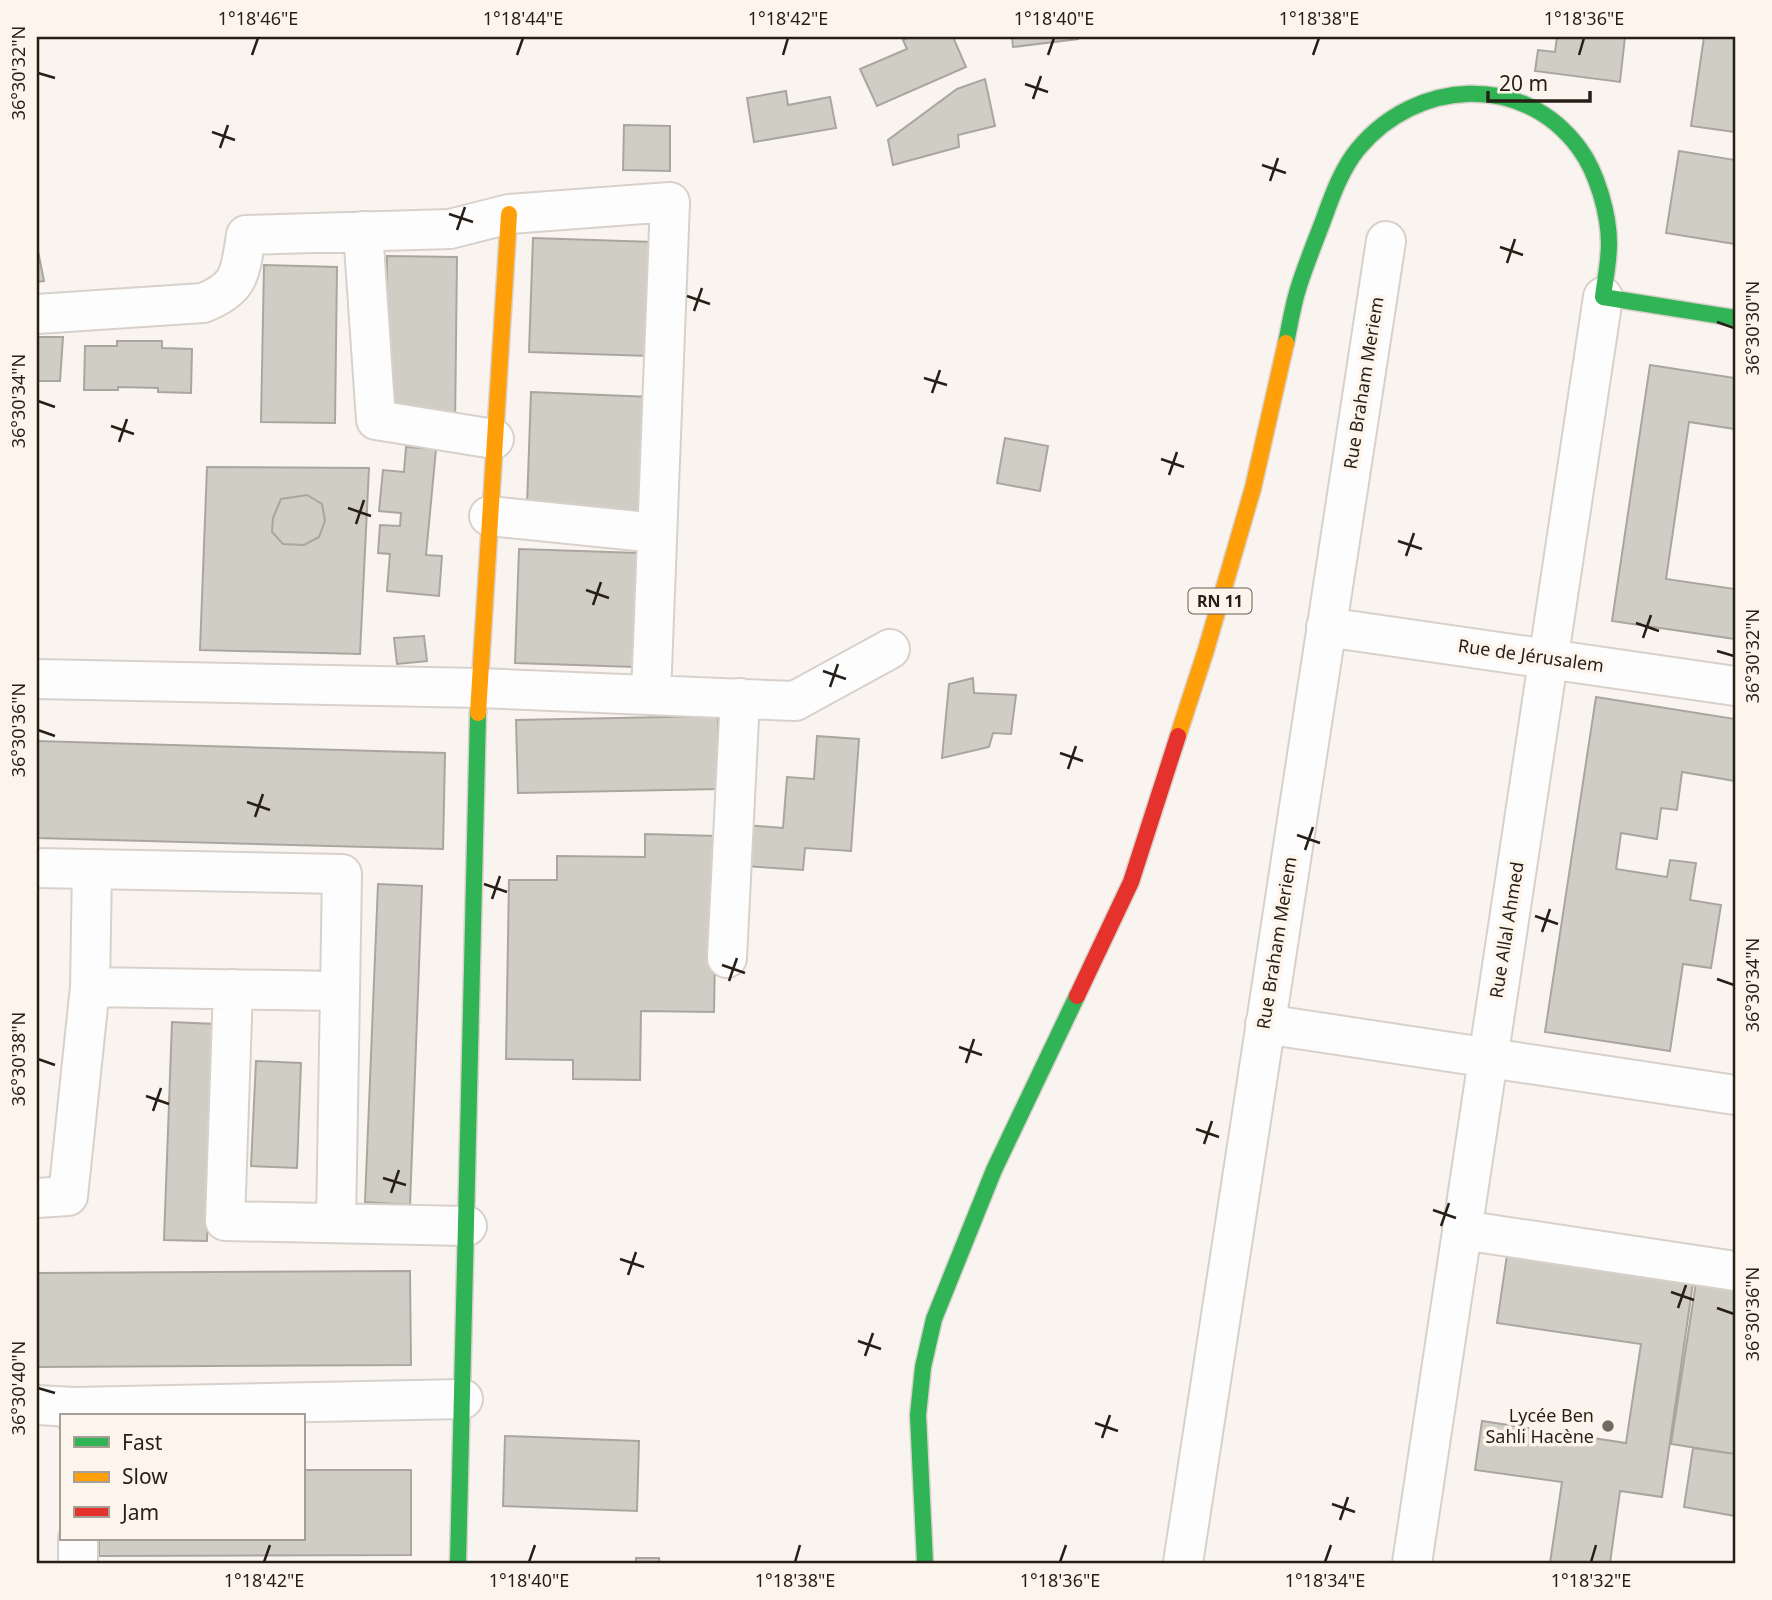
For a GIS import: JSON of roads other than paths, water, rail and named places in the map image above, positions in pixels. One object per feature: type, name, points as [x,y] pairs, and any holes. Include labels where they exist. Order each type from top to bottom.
[{"type":"main road","name":"RN 11","points":[[925,1563],[918,1415],[922,1367],[934,1319],[994,1170],[1131,881],[1206,650],[1253,488],[1298,287],[1337,183],[1357,150],[1373,134],[1399,114],[1423,103],[1435,98],[1482,92],[1521,102],[1554,121],[1580,149],[1594,177],[1604,209],[1609,243],[1603,297]]},
{"type":"main road","points":[[458,1563],[479,688],[509,215]]},
{"type":"main road","points":[[1603,297],[1735,318]]},
{"type":"street","points":[[37,314],[203,303],[222,296],[231,288],[241,269],[246,235],[450,229],[509,215],[670,201],[650,695]]},
{"type":"street","points":[[363,231],[376,420],[494,439]]},
{"type":"street","name":"Rue Braham Meriem","points":[[1183,1563],[1386,241]]},
{"type":"street","name":"Rue Allal Ahmed","points":[[1412,1563],[1603,297]]},
{"type":"street","points":[[489,516],[657,533]]},
{"type":"street","name":"Rue de Jérusalem","points":[[1326,627],[1735,685]]},
{"type":"street","points":[[37,679],[479,688],[795,701],[890,649]]},
{"type":"street","points":[[727,958],[740,698]]},
{"type":"street","points":[[37,868],[342,873],[336,1223]]},
{"type":"street","points":[[37,1198],[68,1196],[90,987],[92,869]]},
{"type":"street","points":[[90,987],[340,991]]},
{"type":"street","points":[[233,989],[225,1222],[467,1226]]},
{"type":"street","points":[[1265,1024],[1735,1095]]},
{"type":"street","points":[[1462,1230],[1735,1271]]},
{"type":"street","points":[[37,1405],[75,1411],[463,1399]]},
{"type":"street","points":[[78,1540],[78,1563]]},
{"type":"place","name":"Lycée Ben Sahli Hacène","points":[[1608,1426]]}]
